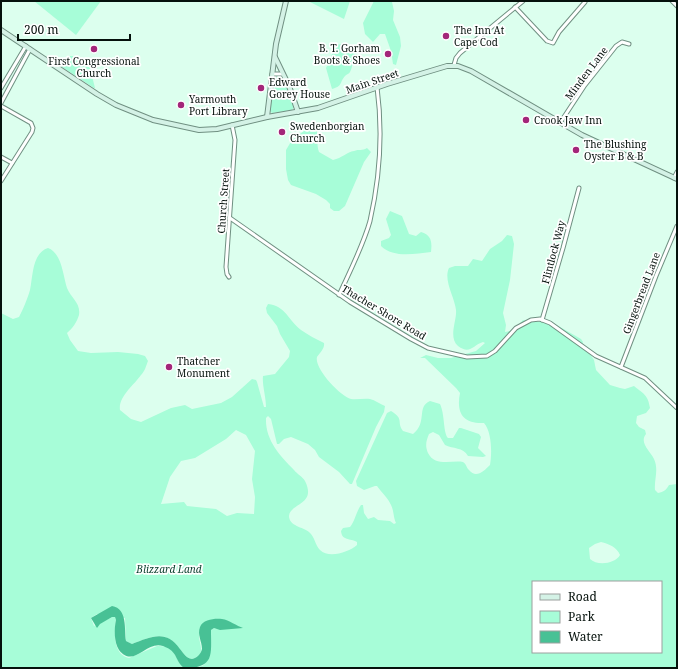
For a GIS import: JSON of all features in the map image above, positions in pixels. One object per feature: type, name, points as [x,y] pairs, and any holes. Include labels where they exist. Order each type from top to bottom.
[{"type":"main road","points":[[267,117],[275,54],[286,1]]},
{"type":"main road","name":"Main Street","points":[[1,30],[104,98],[141,116],[168,124],[199,130],[214,130],[267,117],[322,107],[377,87],[454,65]]},
{"type":"main road","points":[[275,54],[289,86],[298,112]]},
{"type":"main road","points":[[454,65],[471,71],[560,123],[618,153],[676,179]]},
{"type":"street","points":[[454,65],[455,60],[460,53],[523,1]]},
{"type":"street","points":[[672,1],[677,6]]},
{"type":"street","points":[[515,7],[547,41],[553,43],[558,32],[585,2]]},
{"type":"street","name":"Minden Lane","points":[[560,123],[581,90],[616,46],[622,42],[630,44]]},
{"type":"street","points":[[1,88],[28,48]]},
{"type":"street","points":[[1,181],[33,131],[32,125],[28,121],[1,105],[28,48]]},
{"type":"street","points":[[272,74],[283,74]]},
{"type":"street","points":[[340,294],[361,246],[369,222],[379,178],[380,146],[377,87]]},
{"type":"street","name":"Church Street","points":[[229,277],[226,267],[234,140],[232,125]]},
{"type":"street","points":[[1,157],[12,163]]},
{"type":"street","points":[[676,179],[677,172]]},
{"type":"street","name":"Flintlock Way","points":[[542,320],[563,248],[578,188]]},
{"type":"street","name":"Thacher Shore Road","points":[[230,218],[356,306],[425,346],[436,350],[467,357],[490,355],[516,328],[531,320],[542,320]]},
{"type":"street","name":"Gingerbread Lane","points":[[621,367],[677,226]]},
{"type":"street","points":[[542,320],[550,323],[596,356],[648,380],[677,408]]},
{"type":"green space","points":[[34,1],[101,1],[76,35]]},
{"type":"green space","points":[[308,1],[350,1],[344,19]]},
{"type":"green space","points":[[374,1],[392,2],[394,11],[393,20],[400,37],[401,46],[396,65],[393,64],[391,51],[385,34],[380,34],[373,42],[365,34],[363,23]]},
{"type":"green space","points":[[342,44],[354,47],[357,51],[358,58],[354,61],[350,72],[343,78],[339,85],[332,89],[326,68],[335,45]]},
{"type":"green space","points":[[70,56],[74,56],[90,68],[95,88],[59,65],[60,62]]},
{"type":"green space","points":[[279,76],[284,78],[294,107],[292,110],[272,113],[269,110],[273,80]]},
{"type":"green space","points":[[313,127],[317,132],[319,152],[333,160],[357,150],[367,148],[371,152],[364,162],[345,206],[339,211],[334,211],[330,208],[330,204],[326,200],[316,194],[291,185],[288,180],[286,169],[286,150],[292,140],[308,128]]},
{"type":"green space","points":[[390,211],[402,216],[409,234],[416,236],[421,232],[425,233],[429,237],[431,252],[398,254],[386,250],[381,246],[381,241],[389,238],[391,235],[386,219]]},
{"type":"green space","name":"Blizzard Land","points":[[507,235],[512,236],[514,244],[510,280],[503,313],[506,325],[505,332],[514,330],[523,320],[540,322],[546,319],[581,339],[583,342],[582,345],[586,348],[594,360],[596,370],[610,385],[625,389],[634,386],[645,395],[648,400],[650,408],[646,413],[637,416],[636,423],[639,427],[645,430],[646,434],[644,437],[644,444],[654,459],[656,471],[655,490],[660,493],[669,485],[677,484],[677,668],[196,668],[204,665],[211,644],[211,630],[214,628],[218,629],[237,626],[218,619],[200,627],[199,637],[201,653],[196,658],[192,659],[185,656],[169,639],[163,637],[152,637],[132,644],[126,641],[125,618],[97,614],[91,618],[94,626],[115,617],[115,637],[117,648],[124,656],[129,658],[157,646],[163,646],[172,650],[184,668],[1,668],[1,313],[13,319],[19,317],[30,290],[36,260],[43,251],[48,248],[56,255],[61,265],[67,288],[79,307],[79,315],[77,320],[67,333],[78,351],[91,353],[118,352],[138,354],[145,356],[148,361],[144,372],[121,400],[120,410],[131,419],[141,422],[171,408],[185,405],[192,409],[221,403],[232,397],[252,379],[256,380],[257,382],[264,407],[266,407],[263,376],[275,374],[289,357],[290,351],[277,326],[267,313],[266,308],[268,304],[274,305],[283,310],[301,330],[324,343],[323,349],[317,357],[317,362],[329,381],[346,397],[351,399],[370,399],[385,406],[384,412],[376,427],[352,484],[350,484],[339,472],[319,457],[315,450],[308,444],[291,437],[284,439],[277,444],[271,419],[268,416],[266,418],[266,426],[274,447],[305,481],[308,489],[308,495],[302,503],[290,512],[289,516],[291,522],[311,534],[317,546],[324,553],[339,554],[357,545],[357,542],[345,538],[341,531],[343,528],[350,527],[361,505],[363,505],[364,513],[368,519],[374,517],[378,520],[390,521],[394,524],[396,523],[390,502],[377,486],[364,490],[357,486],[356,481],[387,413],[391,411],[395,414],[399,419],[403,431],[413,434],[420,425],[422,411],[426,404],[430,401],[440,404],[443,413],[446,436],[448,438],[453,438],[459,428],[479,434],[481,437],[478,448],[486,456],[468,456],[461,450],[445,445],[439,435],[433,432],[429,434],[426,444],[426,448],[431,457],[435,460],[444,462],[463,462],[474,474],[480,473],[490,465],[491,443],[487,427],[484,423],[471,422],[463,416],[460,412],[459,406],[460,393],[425,358],[420,358],[426,355],[438,358],[451,358],[476,351],[485,343],[480,343],[466,350],[462,349],[455,342],[453,334],[456,310],[447,278],[449,268],[455,266],[468,266],[473,259],[482,261],[490,249],[502,241]],"holes":[[[236,430],[246,435],[255,451],[252,479],[255,497],[254,514],[237,513],[227,516],[216,509],[187,506],[184,502],[161,504],[170,477],[181,461],[195,458],[226,439]],[[601,542],[615,548],[620,555],[618,558],[606,563],[597,563],[590,559],[589,548]]]},
{"type":"water","points":[[112,606],[121,611],[123,615],[126,641],[132,644],[152,637],[164,637],[175,643],[185,656],[192,659],[200,654],[202,649],[199,630],[204,622],[213,619],[222,619],[243,628],[220,630],[214,628],[211,630],[211,653],[206,663],[201,666],[184,668],[174,653],[163,646],[157,645],[151,647],[135,656],[130,657],[124,655],[119,650],[116,643],[115,617],[112,617],[100,624],[97,628],[91,618]]},
{"type":"place","name":"The Inn At Cape Cod","points":[[446,36]]},
{"type":"place","name":"First Congressional Church","points":[[94,49]]},
{"type":"place","name":"B. T. Gorham Boots & Shoes","points":[[388,54]]},
{"type":"place","name":"Edward Gorey House","points":[[261,88]]},
{"type":"place","name":"Yarmouth Port Library","points":[[181,105]]},
{"type":"place","name":"Crook Jaw Inn","points":[[526,120]]},
{"type":"place","name":"Swedenborgian Church","points":[[282,132]]},
{"type":"place","name":"The Blushing Oyster B & B","points":[[576,150]]},
{"type":"place","name":"Thatcher Monument","points":[[169,367]]}]
